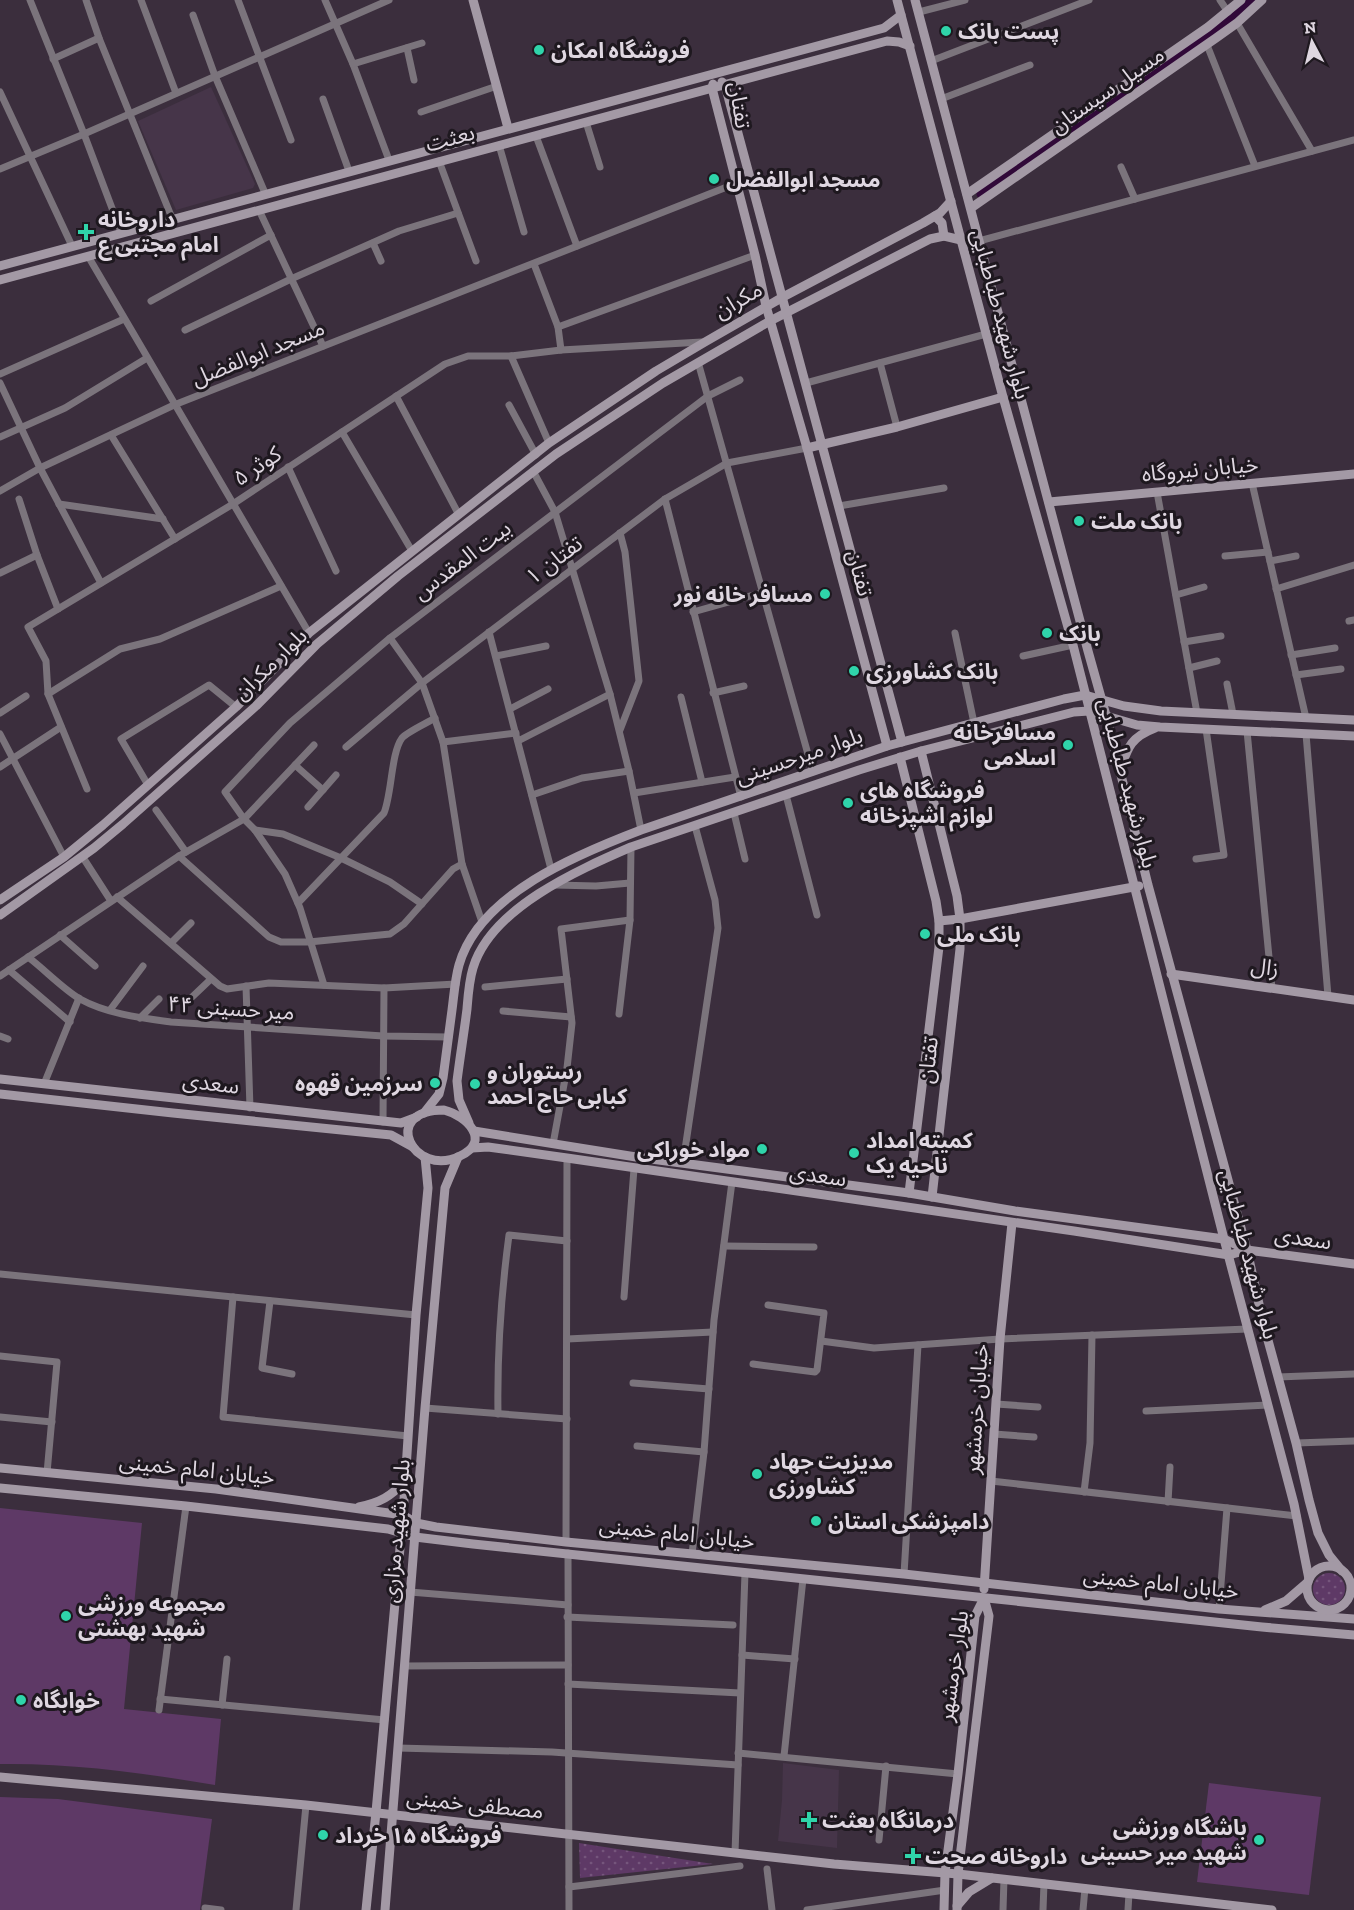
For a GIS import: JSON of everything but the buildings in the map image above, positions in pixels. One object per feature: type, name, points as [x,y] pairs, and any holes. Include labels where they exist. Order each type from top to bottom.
[{"type":"main road","points":[[473,0],[508,128]]},
{"type":"main road","name":"بلوار شهید طباطبایی","points":[[897,0],[1003,397],[1073,645],[1297,1516],[1308,1580]]},
{"type":"main road","name":"بلوار شهید طباطبایی","points":[[915,0],[1106,716],[1148,885],[1247,1250],[1318,1533],[1329,1555],[1342,1571]]},
{"type":"main road","name":"مسیل سیستان","points":[[967,194],[1228,12],[1241,0]]},
{"type":"main road","name":"مسیل سیستان","points":[[970,208],[1207,45],[1237,23],[1262,0]]},
{"type":"main road","name":"بعثت","points":[[0,266],[884,27],[901,15]]},
{"type":"main road","points":[[884,27],[887,42]]},
{"type":"main road","name":"بعثت","points":[[0,280],[887,42],[899,42],[909,46]]},
{"type":"main road","name":"تفتان","points":[[715,73],[725,85],[902,742]]},
{"type":"main road","name":"تفتان","points":[[715,73],[712,88],[766,306],[807,448],[886,746]]},
{"type":"main road","points":[[925,105],[941,99]]},
{"type":"main road","points":[[370,165],[375,179]]},
{"type":"main road","name":"مکران","points":[[549,443],[656,371],[766,306],[935,216],[951,201]]},
{"type":"main road","points":[[935,216],[942,224],[944,236],[961,240]]},
{"type":"main road","name":"مکران","points":[[570,444],[663,383],[786,312],[930,240],[944,236]]},
{"type":"main road","points":[[807,448],[897,427],[1003,397]]},
{"type":"main road","name":"بلوار مکران","points":[[0,900],[64,857],[236,707],[309,633],[549,443]]},
{"type":"main road","name":"بلوار مکران","points":[[0,915],[123,824],[256,706],[317,644],[399,576],[570,444]]},
{"type":"main road","name":"خیابان نیروگاه","points":[[1049,502],[1354,474]]},
{"type":"main road","points":[[445,525],[452,535]]},
{"type":"main road","name":"بلوار میرحسینی","points":[[420,1115],[439,1094],[459,964],[470,939],[482,922],[503,903],[552,869],[577,856],[641,830],[886,746],[1085,695],[1136,708],[1354,720]]},
{"type":"main road","points":[[1136,708],[1131,714],[1131,719],[1137,725]]},
{"type":"main road","name":"بلوار میرحسینی","points":[[472,1127],[459,1100],[457,1081],[473,968],[493,931],[512,914],[553,885],[581,869],[632,847],[900,757],[1074,712],[1089,711],[1137,725],[1160,727],[1354,736]]},
{"type":"main road","points":[[996,717],[1000,731]]},
{"type":"main road","points":[[1120,772],[1127,751],[1136,737],[1160,727]]},
{"type":"main road","name":"تفتان","points":[[921,751],[957,896],[960,919],[960,949],[932,1197]]},
{"type":"main road","name":"تفتان","points":[[900,757],[936,900],[939,921],[939,947],[909,1193]]},
{"type":"main road","points":[[939,921],[1148,885]]},
{"type":"main road","name":"زال","points":[[1172,974],[1354,1000]]},
{"type":"main road","name":"سعدی","points":[[0,1079],[401,1124],[420,1115]]},
{"type":"main road","name":"سعدی","points":[[0,1094],[391,1135],[413,1147]]},
{"type":"main road","points":[[444,1110],[457,1114],[472,1127],[475,1140],[472,1148],[452,1160],[438,1161],[425,1157],[408,1140],[407,1131],[410,1123],[420,1115],[431,1111],[444,1110]]},
{"type":"main road","name":"سعدی","points":[[472,1127],[553,1144],[909,1193],[1026,1213],[1224,1239],[1247,1250],[1354,1264]]},
{"type":"main road","name":"سعدی","points":[[472,1148],[488,1147],[567,1158],[1229,1256]]},
{"type":"main road","name":"بلوار شهید مزاری","points":[[366,1910],[403,1515],[416,1315],[428,1188],[425,1157]]},
{"type":"main road","name":"بلوار شهید مزاری","points":[[384,1910],[445,1188],[458,1157]]},
{"type":"main road","name":"خیابان خرمشهر","points":[[984,1598],[1000,1339],[1012,1223]]},
{"type":"main road","points":[[1229,1256],[1247,1250]]},
{"type":"main road","name":"خیابان امام خمینی","points":[[0,1468],[216,1489],[403,1515],[416,1523],[436,1527],[566,1542],[904,1574],[1219,1609],[1260,1612],[1324,1612],[1354,1619]]},
{"type":"main road","points":[[353,1508],[376,1504],[391,1496],[405,1481]]},
{"type":"main road","name":"خیابان امام خمینی","points":[[0,1488],[388,1529],[415,1536],[745,1573],[1354,1635]]},
{"type":"main road","points":[[1260,1612],[1277,1607],[1286,1601],[1320,1568],[1336,1568],[1342,1571],[1352,1588],[1348,1599],[1338,1608],[1324,1612],[1300,1630]]},
{"type":"main road","points":[[1308,1580],[1307,1589],[1312,1602],[1324,1612],[1344,1618],[1354,1624]]},
{"type":"main road","name":"بلوار خرمشهر","points":[[944,1910],[945,1873],[975,1616],[984,1598]]},
{"type":"main road","name":"بلوار خرمشهر","points":[[957,1908],[958,1874],[989,1616],[984,1598]]},
{"type":"main road","name":"مصطفی خمینی","points":[[0,1777],[376,1812],[735,1853],[958,1874]]},
{"type":"main road","points":[[958,1874],[1129,1893],[1192,1906],[1272,1910]]},
{"type":"main road","points":[[957,1908],[969,1892],[993,1878]]},
{"type":"street","points":[[30,0],[121,232]]},
{"type":"street","points":[[86,0],[99,38],[172,218]]},
{"type":"street","points":[[141,0],[177,93]]},
{"type":"street","points":[[238,0],[291,140]]},
{"type":"street","points":[[325,0],[353,64],[389,160]]},
{"type":"street","points":[[0,169],[389,0]]},
{"type":"street","points":[[919,12],[965,0]]},
{"type":"street","points":[[931,61],[1089,0]]},
{"type":"street","points":[[1220,0],[1228,12]]},
{"type":"street","points":[[193,15],[215,76],[265,193]]},
{"type":"street","points":[[1237,23],[1312,151]]},
{"type":"street","points":[[53,59],[99,38]]},
{"type":"street","points":[[353,64],[422,43]]},
{"type":"street","points":[[1207,45],[1255,166]]},
{"type":"street","points":[[407,48],[414,80]]},
{"type":"street","points":[[941,99],[1030,65]]},
{"type":"street","points":[[421,112],[497,86]]},
{"type":"street","points":[[0,92],[72,246]]},
{"type":"street","points":[[323,99],[349,171]]},
{"type":"street","points":[[586,122],[600,167]]},
{"type":"street","points":[[536,136],[577,246]]},
{"type":"street","points":[[979,241],[1354,140]]},
{"type":"street","points":[[499,146],[524,232]]},
{"type":"street","points":[[439,161],[476,261]]},
{"type":"street","points":[[1121,167],[1135,199]]},
{"type":"street","name":"مسجد ابوالفضل","points":[[0,491],[40,468],[174,405],[737,183]]},
{"type":"street","points":[[259,210],[323,346]]},
{"type":"street","points":[[185,330],[399,231],[458,213]]},
{"type":"street","points":[[151,301],[271,235]]},
{"type":"street","points":[[373,243],[381,261]]},
{"type":"street","points":[[558,327],[755,255]]},
{"type":"street","points":[[88,256],[309,633]]},
{"type":"street","points":[[534,264],[558,327],[561,350]]},
{"type":"street","points":[[0,374],[124,319]]},
{"type":"street","points":[[806,383],[986,334]]},
{"type":"street","name":"کوثر ۵","points":[[48,694],[46,661],[28,627],[233,504],[445,364],[468,356],[511,356],[561,350],[705,342]]},
{"type":"street","points":[[511,356],[549,443]]},
{"type":"street","points":[[0,437],[65,408],[147,358]]},
{"type":"street","points":[[698,362],[813,772]]},
{"type":"street","points":[[880,363],[897,427]]},
{"type":"street","name":"بیت المقدس","points":[[244,819],[225,792],[290,723],[390,638],[555,512],[708,396],[740,380]]},
{"type":"street","points":[[0,383],[40,468],[101,583]]},
{"type":"street","points":[[396,396],[459,515]]},
{"type":"street","points":[[509,405],[536,454]]},
{"type":"street","points":[[342,432],[412,551]]},
{"type":"street","points":[[111,435],[175,539]]},
{"type":"street","name":"تفتان ۱","points":[[346,747],[422,683],[665,499],[727,463],[807,448]]},
{"type":"street","points":[[288,467],[336,571]]},
{"type":"street","points":[[533,471],[555,512],[573,569],[620,730],[641,830]]},
{"type":"street","points":[[1252,483],[1306,718]]},
{"type":"street","points":[[839,506],[944,488]]},
{"type":"street","points":[[1157,492],[1197,713]]},
{"type":"street","points":[[19,499],[58,609]]},
{"type":"street","points":[[665,499],[741,797]]},
{"type":"street","points":[[59,504],[163,519]]},
{"type":"street","points":[[620,533],[626,552],[639,681],[620,730]]},
{"type":"street","points":[[1225,556],[1268,552]]},
{"type":"street","points":[[0,573],[37,555]]},
{"type":"street","points":[[1270,561],[1296,556]]},
{"type":"street","points":[[1276,589],[1354,565]]},
{"type":"street","points":[[87,789],[48,694],[120,649],[160,639],[281,586]]},
{"type":"street","points":[[1176,595],[1204,587]]},
{"type":"street","points":[[693,612],[764,592]]},
{"type":"street","points":[[489,632],[552,869]]},
{"type":"street","points":[[955,633],[974,723]]},
{"type":"street","points":[[1184,642],[1221,636]]},
{"type":"street","points":[[390,638],[422,683],[443,742],[462,864],[482,922]]},
{"type":"street","points":[[1023,656],[1073,645]]},
{"type":"street","points":[[496,656],[546,646]]},
{"type":"street","points":[[1291,656],[1335,648]]},
{"type":"street","points":[[1189,668],[1217,661]]},
{"type":"street","points":[[1296,675],[1341,669]]},
{"type":"street","points":[[1227,684],[1233,714]]},
{"type":"street","points":[[148,785],[121,739],[209,685],[236,707]]},
{"type":"street","points":[[714,693],[744,686]]},
{"type":"street","points":[[510,709],[548,689]]},
{"type":"street","points":[[443,742],[517,737],[610,694]]},
{"type":"street","points":[[0,713],[26,696]]},
{"type":"street","points":[[681,697],[702,782]]},
{"type":"street","points":[[298,903],[384,813],[396,753],[402,738],[435,718]]},
{"type":"street","points":[[0,767],[61,727]]},
{"type":"street","points":[[1197,859],[1224,855],[1206,729]]},
{"type":"street","points":[[1247,731],[1272,988]]},
{"type":"street","points":[[0,734],[64,857]]},
{"type":"street","points":[[1306,734],[1328,996]]},
{"type":"street","points":[[0,976],[183,854],[244,819],[314,745]]},
{"type":"street","points":[[295,765],[323,790]]},
{"type":"street","points":[[532,795],[582,778],[629,771]]},
{"type":"street","points":[[308,807],[336,775]]},
{"type":"street","points":[[633,793],[735,777]]},
{"type":"street","points":[[786,795],[817,915]]},
{"type":"street","points":[[156,810],[183,854],[274,940],[281,942],[309,942],[390,934],[405,924],[453,869],[462,864]]},
{"type":"street","points":[[734,813],[745,858]]},
{"type":"street","points":[[244,819],[255,830],[285,874],[298,903],[324,985]]},
{"type":"street","points":[[683,1163],[718,928],[715,900],[695,826]]},
{"type":"street","points":[[255,830],[283,834],[341,858],[390,882],[422,904]]},
{"type":"street","points":[[619,1014],[630,920],[632,847]]},
{"type":"street","points":[[82,856],[114,899],[220,986],[227,989],[269,982],[384,988],[456,984]]},
{"type":"street","points":[[553,885],[596,886],[630,883]]},
{"type":"street","points":[[553,1144],[567,1068],[571,1017],[561,929],[630,920]]},
{"type":"street","points":[[171,944],[191,923]]},
{"type":"street","points":[[60,935],[95,966]]},
{"type":"street","name":"میر حسینی ۴۴","points":[[28,957],[79,998],[110,1011],[140,1018],[383,1036],[449,1037]]},
{"type":"street","points":[[110,1011],[143,966]]},
{"type":"street","points":[[9,970],[70,1022]]},
{"type":"street","points":[[191,998],[211,978]]},
{"type":"street","points":[[485,987],[567,979]]},
{"type":"street","points":[[246,986],[250,1108]]},
{"type":"street","points":[[383,1122],[384,988]]},
{"type":"street","points":[[44,1084],[79,998]]},
{"type":"street","points":[[140,1018],[159,999]]},
{"type":"street","points":[[503,1011],[571,1017]]},
{"type":"street","points":[[0,1036],[8,1039]]},
{"type":"street","points":[[566,1542],[567,1158]]},
{"type":"street","points":[[624,1297],[634,1169]]},
{"type":"street","points":[[692,1554],[704,1452],[713,1332],[732,1182]]},
{"type":"street","points":[[498,1414],[497,1370],[501,1292],[508,1235],[567,1241]]},
{"type":"street","points":[[724,1246],[814,1247]]},
{"type":"street","points":[[0,1274],[416,1315]]},
{"type":"street","points":[[233,1297],[223,1416],[408,1436]]},
{"type":"street","points":[[270,1300],[262,1368],[292,1374]]},
{"type":"street","points":[[753,1364],[815,1372],[817,1370],[824,1313],[768,1305]]},
{"type":"street","points":[[821,1341],[874,1348],[1000,1339],[1248,1329]]},
{"type":"street","points":[[567,1339],[713,1332]]},
{"type":"street","points":[[1084,1492],[1090,1443],[1092,1335]]},
{"type":"street","points":[[904,1574],[918,1345]]},
{"type":"street","points":[[0,1356],[57,1362],[47,1473]]},
{"type":"street","points":[[1278,1377],[1354,1374]]},
{"type":"street","points":[[633,1383],[709,1389]]},
{"type":"street","points":[[996,1404],[1038,1407]]},
{"type":"street","points":[[1146,1411],[1268,1405]]},
{"type":"street","points":[[425,1408],[567,1419]]},
{"type":"street","points":[[0,1417],[52,1422]]},
{"type":"street","points":[[994,1434],[1034,1437]]},
{"type":"street","points":[[1296,1443],[1354,1442]]},
{"type":"street","points":[[637,1446],[704,1452]]},
{"type":"street","points":[[1168,1502],[1170,1467]]},
{"type":"street","points":[[991,1481],[1297,1516]]},
{"type":"street","points":[[159,1710],[186,1506]]},
{"type":"street","points":[[1219,1609],[1227,1508]]},
{"type":"street","points":[[568,1553],[569,1910]]},
{"type":"street","points":[[735,1853],[745,1573]]},
{"type":"street","points":[[784,1756],[804,1578]]},
{"type":"street","points":[[410,1592],[568,1605]]},
{"type":"street","points":[[567,1617],[733,1625]]},
{"type":"street","points":[[742,1655],[795,1659]]},
{"type":"street","points":[[222,1705],[227,1659]]},
{"type":"street","points":[[405,1666],[568,1665]]},
{"type":"street","points":[[567,1684],[740,1693]]},
{"type":"street","points":[[160,1699],[385,1720]]},
{"type":"street","points":[[398,1748],[485,1749],[738,1765]]},
{"type":"street","points":[[738,1752],[958,1774]]},
{"type":"street","points":[[879,1840],[886,1766]]},
{"type":"street","points":[[296,1910],[306,1805]]},
{"type":"street","points":[[569,1887],[740,1866]]},
{"type":"street","points":[[767,1869],[772,1910]]},
{"type":"street","points":[[1003,1910],[1004,1879]]},
{"type":"street","points":[[1043,1910],[1044,1884]]},
{"type":"street","points":[[1083,1910],[1085,1888]]},
{"type":"street","points":[[807,1910],[945,1890]]},
{"type":"street","points":[[1128,1910],[1129,1893]]},
{"type":"street","points":[[205,1908],[221,1910]]},
{"type":"shaded area","points":[[211,87],[255,184],[253,188],[176,210],[138,121]]},
{"type":"shaded area","name":"مجموعه ورزشی شهید بهشتی","points":[[0,1508],[142,1523],[124,1709],[221,1719],[215,1785],[108,1770],[54,1765],[0,1764]]},
{"type":"shaded area","points":[[1329,1573],[1340,1578],[1345,1589],[1340,1600],[1329,1605],[1318,1600],[1313,1589],[1318,1578]]},
{"type":"shaded area","name":"درمانگاه بعثت","points":[[783,1763],[839,1770],[837,1848],[778,1841]]},
{"type":"shaded area","name":"باشگاه ورزشی شهید میر حسینی","points":[[1209,1783],[1321,1797],[1309,1895],[1197,1882]]},
{"type":"shaded area","points":[[0,1797],[58,1799],[212,1819],[200,1910],[0,1910]]},
{"type":"shaded area","points":[[579,1843],[713,1864],[580,1878]]},
{"type":"waterway","points":[[981,194],[1213,33],[1253,0]]},
{"type":"place","name":"پست بانک","points":[[946,31]]},
{"type":"place","name":"فروشگاه امکان","points":[[539,50]]},
{"type":"place","name":"مسجد ابوالفضل","points":[[714,179]]},
{"type":"place","name":"داروخانه امام مجتبی ع","points":[[86,232]]},
{"type":"place","name":"بانک ملت","points":[[1079,521]]},
{"type":"place","name":"مسافر خانه نور","points":[[825,594]]},
{"type":"place","name":"بانک","points":[[1047,633]]},
{"type":"place","name":"بانک کشاورزی","points":[[854,671]]},
{"type":"place","name":"مسافرخانه اسلامی","points":[[1068,745]]},
{"type":"place","name":"فروشگاه های لوازم اشپزخانه","points":[[848,803]]},
{"type":"place","name":"بانک ملی","points":[[925,934]]},
{"type":"place","name":"سرزمین قهوه","points":[[435,1083]]},
{"type":"place","name":"رستوران و کبابی حاج احمد","points":[[475,1084]]},
{"type":"place","name":"مواد خوراکی","points":[[762,1149]]},
{"type":"place","name":"کمیته امداد ناحیه یک","points":[[854,1153]]},
{"type":"place","name":"مدیزیت جهاد کشاورزی","points":[[757,1474]]},
{"type":"place","name":"دامپزشکی استان","points":[[816,1521]]},
{"type":"place","name":"مجموعه ورزشی شهید بهشتی","points":[[66,1616]]},
{"type":"place","name":"خوابگاه","points":[[21,1700]]},
{"type":"place","name":"درمانگاه بعثت","points":[[809,1820]]},
{"type":"place","name":"فروشگاه ۱۵ خرداد","points":[[323,1835]]},
{"type":"place","name":"باشگاه ورزشی شهید میر حسینی","points":[[1259,1840]]},
{"type":"place","name":"داروخانه صحت","points":[[913,1856]]}]
